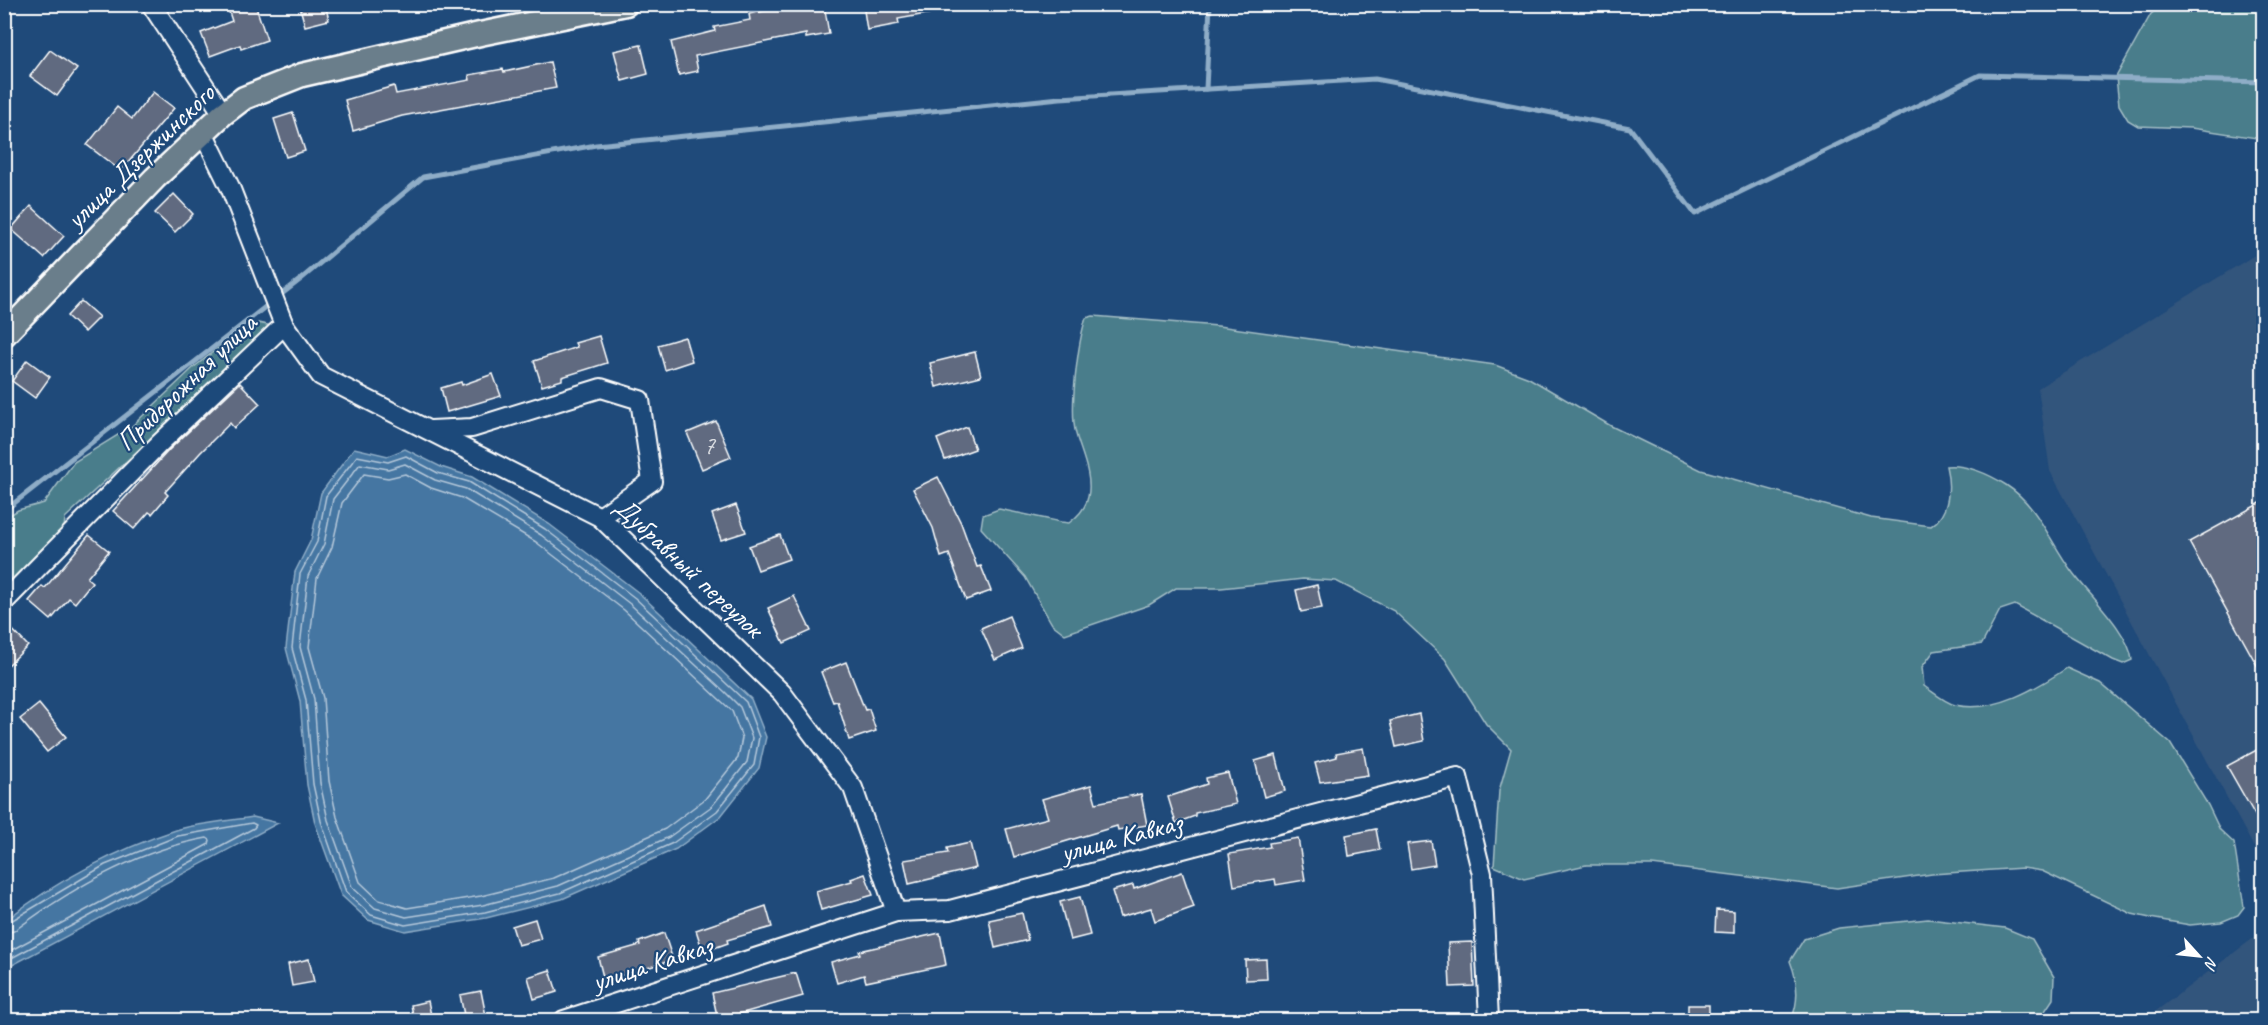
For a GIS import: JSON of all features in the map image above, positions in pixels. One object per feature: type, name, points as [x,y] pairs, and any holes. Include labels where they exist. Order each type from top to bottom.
[{"type":"main road","name":"улица Дзержинского","points":[[4,335],[155,177],[223,114],[253,94],[302,75],[480,34],[626,4]]},
{"type":"street","points":[[151,4],[223,114]]},
{"type":"street","name":"Придорожная улица","points":[[4,602],[159,444],[284,325],[230,187],[203,132]]},
{"type":"street","name":"Дубравный переулок","points":[[284,325],[321,376],[600,517],[782,693],[853,788],[896,912]]},
{"type":"street","points":[[431,430],[472,428],[601,388],[640,400],[652,481],[600,517]]},
{"type":"street","name":"улица Кавказ","points":[[564,1020],[896,912],[950,909],[1458,777],[1482,874],[1489,1020]]},
{"type":"shaded area","points":[[2263,250],[2263,864],[2050,471],[2038,388]]},
{"type":"shaded area","points":[[2263,931],[2263,1020],[2144,1020]]},
{"type":"green space","points":[[2162,5],[2263,5],[2263,139],[2191,128],[2138,126],[2128,120],[2119,105],[2116,77],[2151,14]]},
{"type":"green space","points":[[1093,316],[1218,326],[1495,365],[1529,378],[1611,426],[1701,470],[1871,518],[1931,526],[1942,514],[1948,499],[1946,466],[1969,468],[1992,477],[2017,494],[2036,514],[2073,573],[2124,638],[2132,660],[2123,664],[2113,660],[2015,605],[2000,610],[1982,644],[1934,651],[1922,667],[1924,686],[1951,704],[1970,707],[2000,703],[2029,691],[2067,668],[2100,683],[2170,743],[2208,805],[2220,830],[2234,843],[2244,907],[2238,915],[2221,922],[2190,925],[2150,918],[2132,914],[2042,871],[2023,868],[1932,874],[1837,888],[1652,865],[1586,865],[1524,879],[1494,866],[1499,791],[1511,749],[1486,724],[1445,659],[1394,611],[1336,581],[1303,579],[1221,588],[1176,588],[1149,605],[1065,634],[1052,624],[1025,577],[981,528],[983,515],[999,509],[1069,523],[1085,505],[1089,481],[1076,434],[1073,410],[1077,359],[1083,329],[1086,318]]},
{"type":"green space","points":[[258,323],[272,326],[65,518],[62,551],[5,600],[5,518],[18,510],[44,503],[74,462],[131,427],[193,368],[223,344]]},
{"type":"green space","points":[[1928,919],[2005,928],[2032,939],[2054,977],[2053,999],[2039,1020],[1791,1020],[1796,1005],[1797,990],[1790,961],[1804,939],[1839,928]]},
{"type":"water","points":[[354,448],[388,456],[405,449],[441,467],[472,477],[549,524],[639,593],[751,699],[766,737],[759,768],[721,816],[676,849],[562,899],[486,918],[405,931],[368,920],[341,895],[315,823],[307,785],[300,701],[286,648],[295,572],[311,540],[321,493]]},
{"type":"water","points":[[253,817],[278,823],[5,969],[5,921],[43,893],[109,857],[176,830]]},
{"type":"building","points":[[255,4],[267,40],[241,49],[240,45],[210,56],[201,33],[232,21],[229,12]]},
{"type":"building","points":[[299,4],[325,4],[329,20],[305,26]]},
{"type":"building","points":[[824,4],[829,34],[806,38],[806,34],[695,56],[698,71],[679,75],[671,42],[715,31],[714,27],[750,20],[749,14],[795,5]]},
{"type":"building","points":[[863,4],[937,4],[937,12],[898,19],[899,24],[867,30]]},
{"type":"building","points":[[641,45],[648,74],[622,81],[614,51]]},
{"type":"building","points":[[50,50],[77,69],[57,96],[30,76]]},
{"type":"building","points":[[550,62],[556,88],[402,116],[353,131],[345,100],[394,86],[396,94],[470,80],[469,75],[503,69],[504,72]]},
{"type":"building","points":[[153,92],[174,108],[121,171],[87,145],[117,107],[132,119]]},
{"type":"building","points":[[293,113],[305,151],[286,157],[274,119]]},
{"type":"building","points":[[174,194],[193,214],[175,232],[155,213]]},
{"type":"building","points":[[31,206],[64,236],[44,258],[11,229]]},
{"type":"building","points":[[81,301],[99,317],[84,332],[67,316]]},
{"type":"building","points":[[599,336],[607,363],[562,377],[562,380],[542,386],[534,361],[577,347],[575,343]]},
{"type":"building","points":[[685,337],[692,361],[665,370],[658,345]]},
{"type":"building","points":[[975,352],[981,376],[936,387],[930,363]]},
{"type":"building","points":[[27,360],[50,377],[35,398],[12,381]]},
{"type":"building","points":[[493,374],[501,396],[447,412],[441,388],[461,382],[462,385]]},
{"type":"building","points":[[240,383],[260,404],[234,428],[230,423],[165,492],[168,495],[152,514],[149,512],[134,529],[113,511],[169,450]]},
{"type":"building","points":[[716,421],[731,457],[702,469],[687,433]]},
{"type":"building","points":[[967,427],[975,449],[945,460],[937,439]]},
{"type":"building","points":[[938,477],[961,523],[977,567],[981,566],[991,591],[966,600],[949,554],[941,557],[933,528],[913,489]]},
{"type":"building","points":[[2264,501],[2264,678],[2189,542]]},
{"type":"building","points":[[736,505],[746,532],[721,540],[712,514]]},
{"type":"building","points":[[89,535],[109,551],[87,578],[92,582],[75,603],[69,598],[51,620],[29,601],[42,586],[45,588]]},
{"type":"building","points":[[780,535],[789,559],[758,570],[749,546]]},
{"type":"building","points":[[1317,585],[1322,608],[1301,612],[1296,590]]},
{"type":"building","points":[[794,596],[811,631],[784,643],[768,608]]},
{"type":"building","points":[[1009,616],[1022,648],[995,660],[981,628]]},
{"type":"building","points":[[4,621],[28,646],[4,669]]},
{"type":"building","points":[[846,662],[865,710],[869,709],[876,731],[849,740],[837,701],[833,702],[821,672]]},
{"type":"building","points":[[39,704],[66,737],[47,752],[20,719]]},
{"type":"building","points":[[1419,714],[1424,741],[1396,747],[1390,721]]},
{"type":"building","points":[[2264,746],[2264,831],[2227,766]]},
{"type":"building","points":[[1363,748],[1368,775],[1320,782],[1315,763],[1337,757],[1336,753]]},
{"type":"building","points":[[1276,755],[1285,791],[1264,797],[1255,761]]},
{"type":"building","points":[[1228,773],[1236,804],[1195,813],[1195,816],[1176,823],[1168,797],[1207,784],[1206,778]]},
{"type":"building","points":[[1091,785],[1096,803],[1141,794],[1147,825],[1118,830],[1117,826],[1014,857],[1006,829],[1048,818],[1042,799]]},
{"type":"building","points":[[1376,829],[1380,850],[1349,856],[1346,835]]},
{"type":"building","points":[[1298,838],[1305,880],[1276,885],[1275,879],[1234,886],[1229,854],[1270,847],[1269,843]]},
{"type":"building","points":[[1431,841],[1435,865],[1411,869],[1407,844]]},
{"type":"building","points":[[970,843],[976,868],[909,884],[904,860],[948,853],[947,848]]},
{"type":"building","points":[[1182,872],[1194,907],[1155,921],[1151,908],[1120,917],[1112,891],[1133,885],[1134,889]]},
{"type":"building","points":[[865,874],[873,895],[821,910],[816,891],[852,881],[851,879]]},
{"type":"building","points":[[1080,897],[1090,935],[1070,940],[1060,902]]},
{"type":"building","points":[[766,906],[772,927],[727,940],[728,943],[703,952],[696,930]]},
{"type":"building","points":[[1716,910],[1734,911],[1734,933],[1715,932]]},
{"type":"building","points":[[1022,913],[1028,940],[995,948],[989,920]]},
{"type":"building","points":[[535,919],[541,939],[518,945],[512,926]]},
{"type":"building","points":[[664,933],[673,960],[604,981],[598,957],[640,945],[639,942]]},
{"type":"building","points":[[940,933],[946,965],[866,982],[864,975],[837,983],[831,962],[860,954],[859,951]]},
{"type":"building","points":[[1472,942],[1474,986],[1450,987],[1448,943]]},
{"type":"building","points":[[309,959],[314,982],[292,986],[288,964]]},
{"type":"building","points":[[1266,959],[1267,979],[1246,980],[1245,960]]},
{"type":"building","points":[[550,970],[557,992],[534,999],[528,977]]},
{"type":"building","points":[[796,973],[803,996],[718,1020],[712,993]]},
{"type":"building","points":[[481,991],[486,1016],[465,1020],[460,995]]},
{"type":"building","points":[[428,1001],[432,1020],[414,1020],[411,1005]]},
{"type":"building","points":[[1688,1005],[1709,1005],[1709,1020],[1688,1020]]},
{"type":"waterway","points":[[1206,89],[1210,4]]},
{"type":"waterway","points":[[4,511],[301,279],[423,177],[596,145],[1060,98],[1375,79],[1630,128],[1695,214],[1980,75],[2264,82]]}]
